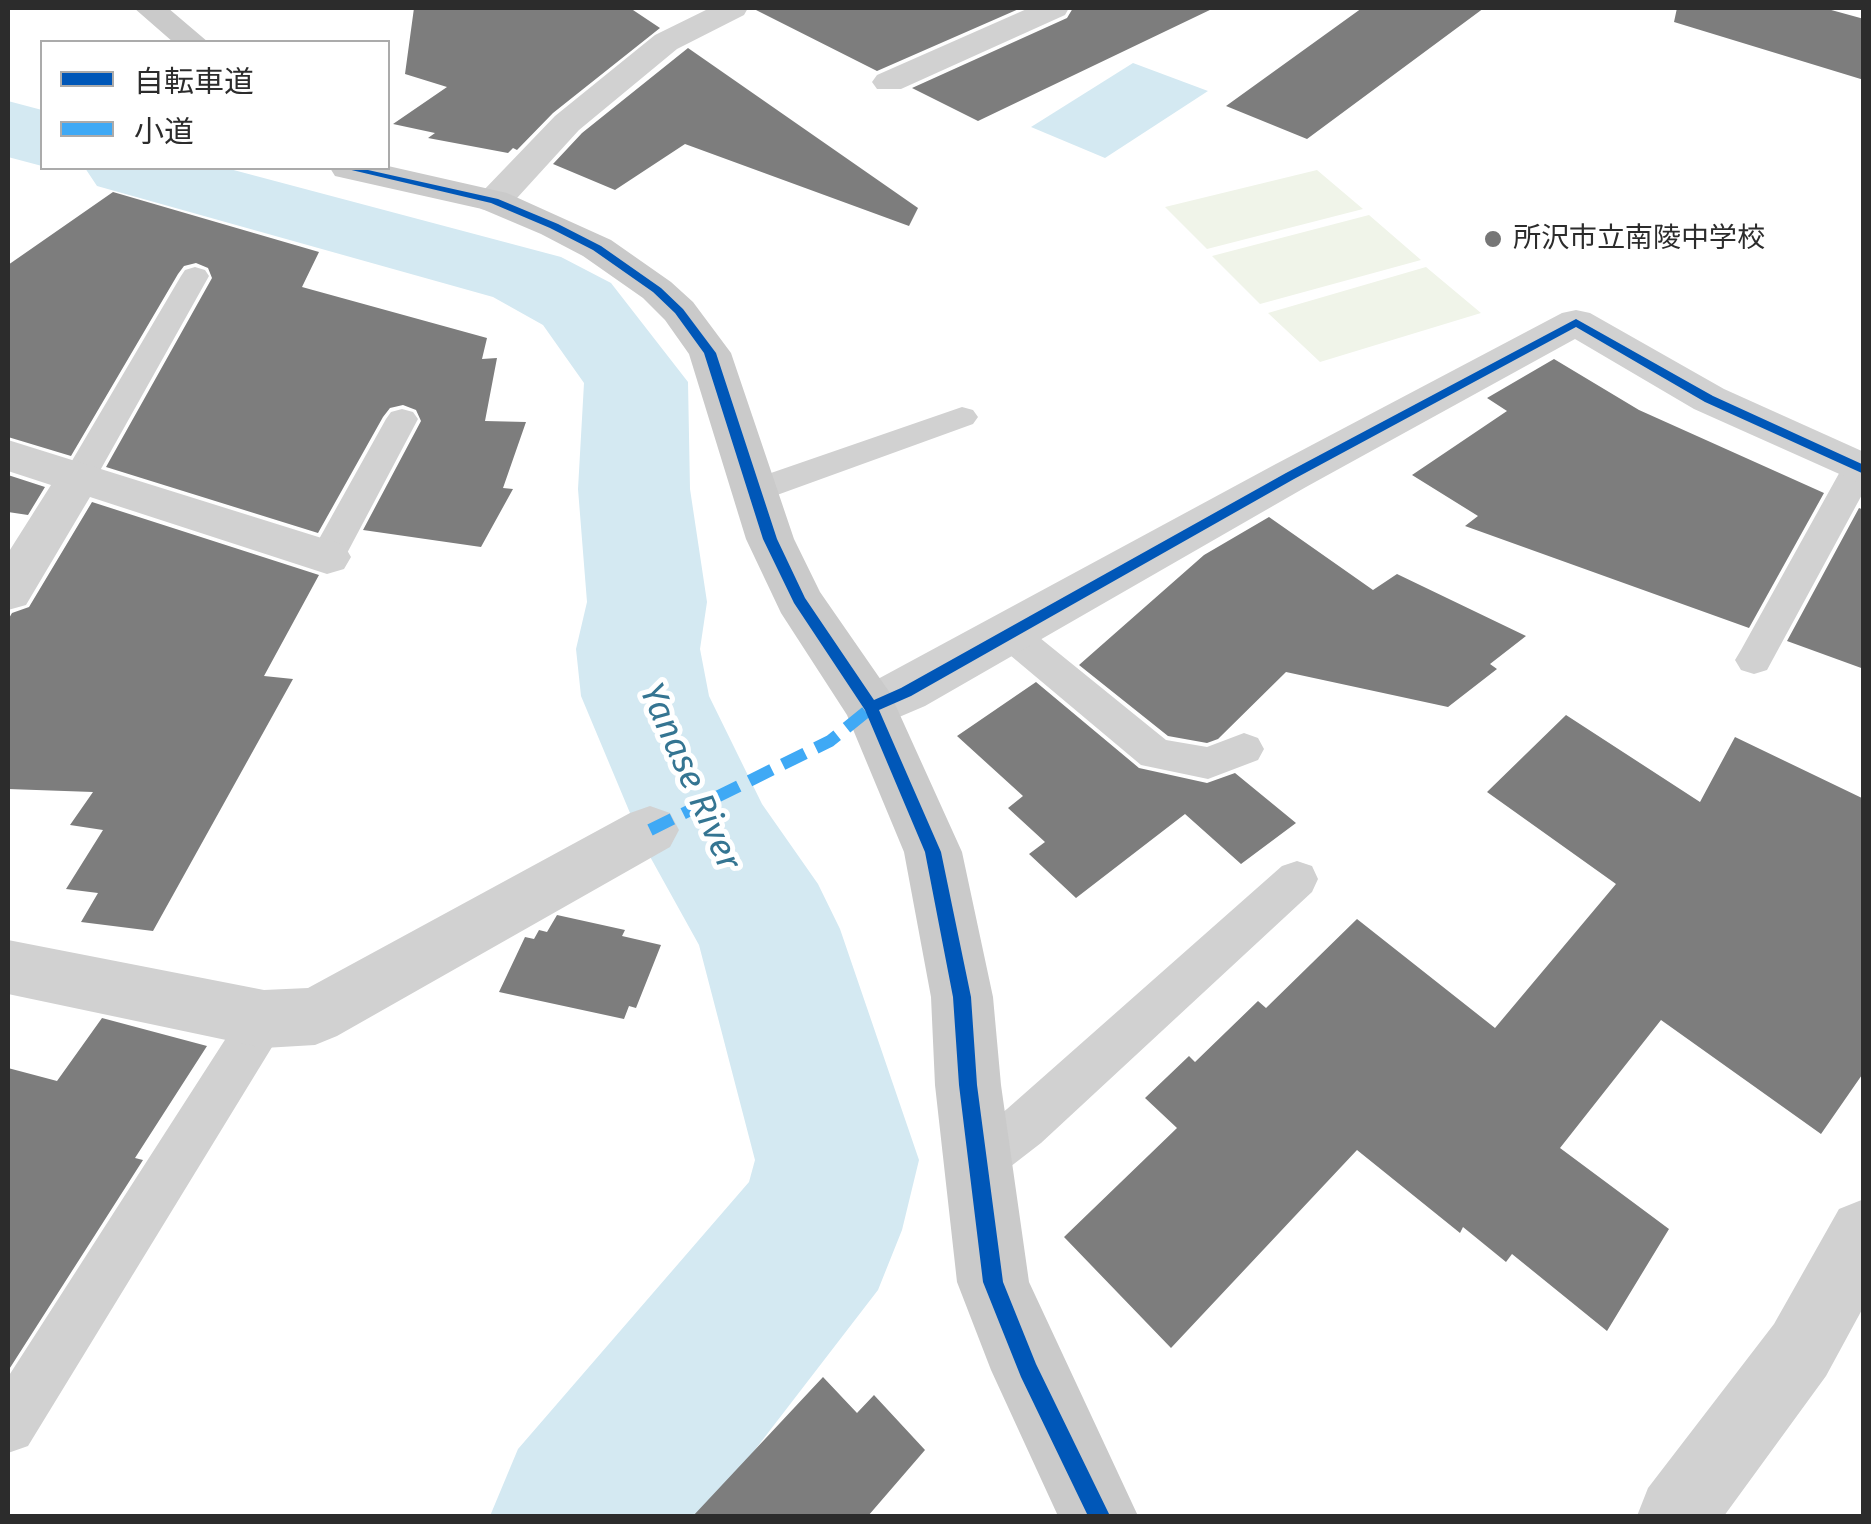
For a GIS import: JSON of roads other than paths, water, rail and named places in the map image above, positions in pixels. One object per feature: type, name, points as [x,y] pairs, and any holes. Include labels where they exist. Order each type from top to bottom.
[{"type":"street","points":[[149,8],[190,40]]},
{"type":"street","points":[[494,201],[566,122],[666,42],[733,8]]},
{"type":"street","points":[[889,82],[1054,8]]},
{"type":"street","points":[[357,170],[494,201],[597,248],[679,311],[710,354],[770,539],[799,600],[871,708],[934,852],[962,997],[968,1085],[993,1282],[1028,1370],[1099,1516]]},
{"type":"street","points":[[871,708],[1576,322],[1709,399],[1861,469]]},
{"type":"street","points":[[8,454],[327,557]]},
{"type":"street","points":[[8,592],[80,476]]},
{"type":"street","points":[[8,967],[264,1019],[315,1016],[650,830]]},
{"type":"street","points":[[1676,1516],[1800,1350],[1864,1234]]},
{"type":"lane","points":[[80,476],[195,276]]},
{"type":"lane","points":[[754,491],[962,417]]},
{"type":"lane","points":[[327,557],[402,418]]},
{"type":"lane","points":[[1754,660],[1861,469]]},
{"type":"lane","points":[[1011,634],[1155,754],[1208,763],[1244,749]]},
{"type":"lane","points":[[980,1160],[1024,1126],[1297,878]]},
{"type":"lane","points":[[8,1426],[264,1019]]},
{"type":"water","points":[[1133,63],[1208,91],[1105,158],[1031,127]]},
{"type":"waterway","name":"Yanase River","points":[[8,126],[40,140]]},
{"type":"waterway","name":"Yanase River","points":[[135,170],[527,277],[577,304],[636,382],[634,489],[647,602],[638,649],[645,696],[712,844],[767,929],[837,1160],[818,1230],[585,1516]]},
{"type":"place","name":"所沢市立南陵中学校","points":[[1493,239]]}]
